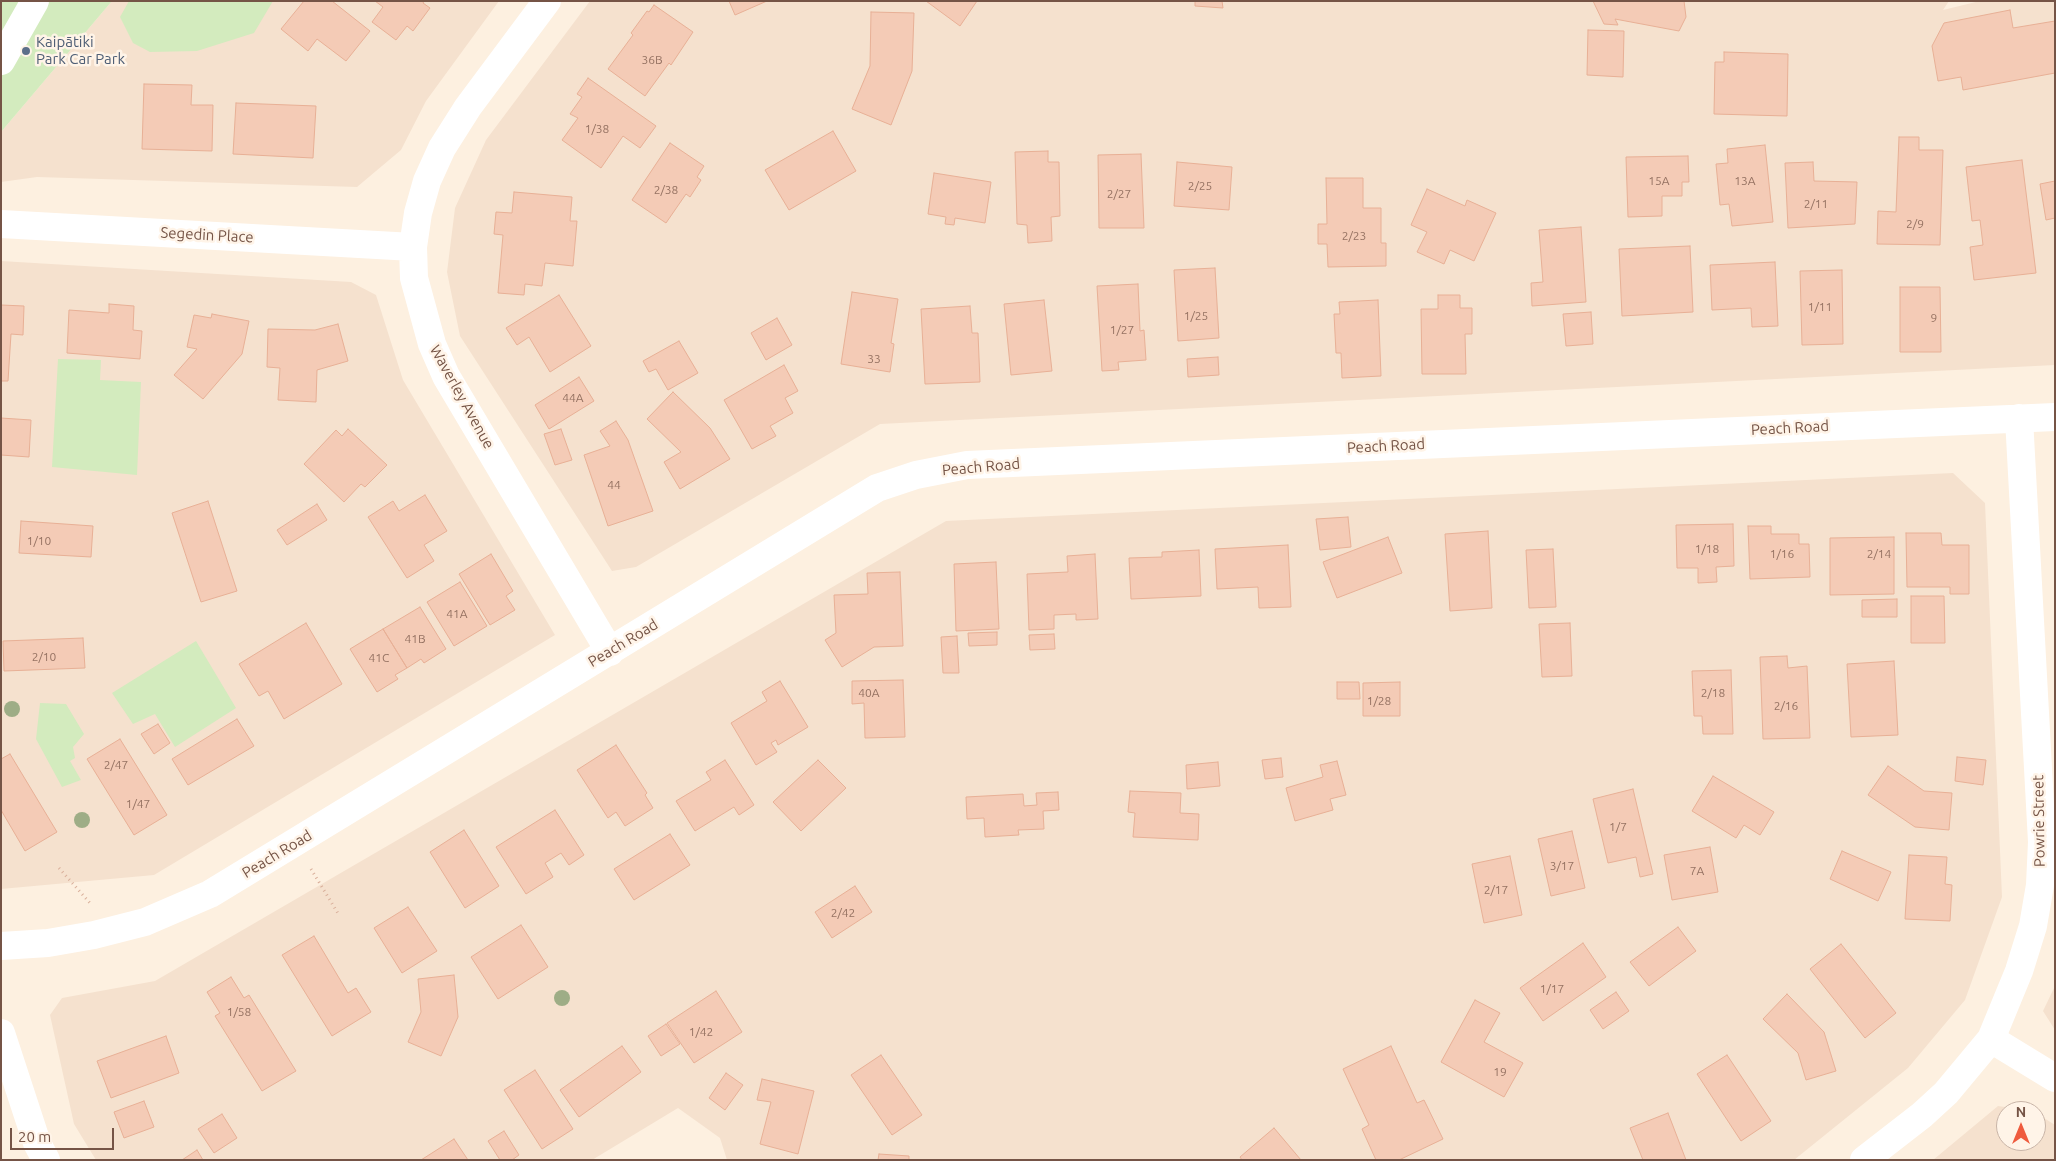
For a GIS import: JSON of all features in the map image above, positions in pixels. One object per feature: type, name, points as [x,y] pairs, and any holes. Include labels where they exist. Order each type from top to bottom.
[{"type":"street","points":[[1,61],[35,1]]},
{"type":"street","name":"Waverley Avenue","points":[[547,1],[468,107],[442,148],[427,181],[418,213],[414,247],[414,278],[432,344],[446,376],[610,652]]},
{"type":"street","name":"Segedin Place","points":[[1,224],[414,247]]},
{"type":"street","name":"Peach Road","points":[[1,946],[48,943],[94,935],[145,922],[210,894],[877,488],[916,475],[968,465],[2055,417]]},
{"type":"street","name":"Powrie Street","points":[[1864,1160],[1922,1115],[1946,1093],[1991,1039],[2020,971],[2033,926],[2040,885],[2042,842],[2020,418]]},
{"type":"street","points":[[1,1033],[37,1143],[46,1160]]},
{"type":"street","points":[[1991,1039],[2055,1078]]},
{"type":"path","points":[[310,866],[339,915]]},
{"type":"path","points":[[59,868],[96,909]]},
{"type":"shaded area","points":[[112,1],[499,1],[426,101],[401,150],[357,187],[37,177],[1,182],[1,132]]},
{"type":"shaded area","points":[[590,1],[1949,1],[1943,10],[1980,1],[2055,1],[2055,365],[880,424],[636,567],[612,571],[460,336],[447,272],[455,208],[486,140]]},
{"type":"shaded area","points":[[1,261],[351,282],[376,295],[403,380],[555,635],[154,875],[1,889]]},
{"type":"shaded area","points":[[1953,473],[1985,503],[2002,897],[1965,1000],[1908,1068],[1794,1160],[727,1160],[720,1138],[678,1108],[592,1160],[96,1160],[74,1124],[50,1015],[62,998],[155,981],[946,521]]},
{"type":"shaded area","points":[[2055,986],[2055,1030],[2043,1011]]},
{"type":"shaded area","points":[[1996,1108],[1996,1151],[2046,1151],[2046,1119],[2055,1125],[2055,1160],[1933,1160]]},
{"type":"green space","name":"Kaipātiki Park Car Park","points":[[1,1],[112,1],[1,132]]},
{"type":"green space","points":[[129,1],[273,1],[254,33],[197,51],[150,52],[133,43],[120,17]]},
{"type":"green space","points":[[58,359],[101,360],[100,380],[141,382],[137,475],[52,467]]},
{"type":"green space","points":[[196,641],[236,708],[175,747],[155,714],[133,724],[112,693]]},
{"type":"green space","points":[[40,703],[66,704],[84,734],[73,747],[75,758],[70,761],[81,780],[62,787],[36,739]]},
{"type":"building","points":[[304,1],[332,1],[370,31],[346,61],[317,39],[308,51],[281,29]]},
{"type":"building","points":[[375,1],[424,1],[423,3],[430,8],[413,31],[407,26],[396,40],[372,22],[383,7]]},
{"type":"building","points":[[729,1],[767,1],[735,15]]},
{"type":"building","points":[[926,1],[977,1],[960,26]]},
{"type":"building","points":[[1195,1],[1222,1],[1223,8],[1195,6]]},
{"type":"building","points":[[1593,1],[1684,1],[1686,17],[1679,31],[1615,19],[1618,25],[1604,24]]},
{"type":"building","points":[[654,5],[693,32],[671,65],[669,63],[645,96],[608,69],[633,35],[631,33],[647,11],[649,12]]},
{"type":"building","points":[[2010,10],[2013,28],[2055,21],[2055,73],[1963,90],[1961,77],[1938,81],[1932,46],[1944,23]]},
{"type":"building","points":[[871,12],[914,13],[912,71],[891,125],[852,109],[870,66]]},
{"type":"building","points":[[1588,30],[1624,31],[1623,77],[1587,75]]},
{"type":"building","points":[[1724,52],[1788,54],[1787,116],[1714,114],[1715,62],[1724,62]]},
{"type":"building","points":[[588,78],[656,126],[640,148],[623,136],[601,168],[562,140],[578,118],[570,114],[582,97],[577,94]]},
{"type":"building","points":[[144,84],[192,85],[191,105],[213,105],[212,151],[142,149]]},
{"type":"building","points":[[236,103],[316,106],[313,158],[233,154]]},
{"type":"building","points":[[833,131],[856,171],[789,210],[765,170]]},
{"type":"building","points":[[1899,137],[1919,137],[1919,150],[1943,150],[1940,245],[1877,244],[1878,211],[1896,212]]},
{"type":"building","points":[[670,143],[704,166],[697,177],[701,180],[690,197],[686,194],[666,223],[632,200]]},
{"type":"building","points":[[1765,145],[1773,222],[1732,226],[1729,204],[1720,205],[1716,164],[1728,163],[1727,149]]},
{"type":"building","points":[[1048,151],[1048,162],[1059,162],[1060,216],[1051,217],[1052,241],[1028,243],[1027,225],[1017,224],[1015,152]]},
{"type":"building","points":[[1141,154],[1144,228],[1099,228],[1098,155]]},
{"type":"building","points":[[1688,156],[1689,182],[1682,182],[1682,196],[1662,196],[1662,216],[1628,217],[1626,157]]},
{"type":"building","points":[[2022,160],[2036,273],[1974,280],[1970,247],[1983,245],[1980,220],[1972,221],[1966,167]]},
{"type":"building","points":[[1177,162],[1232,167],[1229,210],[1174,206]]},
{"type":"building","points":[[1813,162],[1814,181],[1857,182],[1855,224],[1788,228],[1785,163]]},
{"type":"building","points":[[934,173],[991,182],[985,223],[955,218],[954,225],[945,224],[946,217],[928,214]]},
{"type":"building","points":[[1326,178],[1363,178],[1363,208],[1381,208],[1381,243],[1386,243],[1386,266],[1328,267],[1327,244],[1318,244],[1318,224],[1327,224]]},
{"type":"building","points":[[2055,181],[2055,218],[2046,220],[2040,184]]},
{"type":"building","points":[[1427,189],[1465,206],[1467,200],[1496,213],[1474,261],[1450,250],[1444,264],[1417,252],[1427,232],[1411,225]]},
{"type":"building","points":[[514,192],[572,197],[570,221],[577,221],[573,266],[545,263],[542,286],[525,284],[524,295],[498,293],[503,235],[494,234],[496,212],[512,213]]},
{"type":"building","points":[[1581,227],[1586,302],[1532,306],[1531,283],[1543,282],[1539,230]]},
{"type":"building","points":[[1690,246],[1693,312],[1622,316],[1619,249]]},
{"type":"building","points":[[1775,262],[1778,326],[1752,327],[1751,308],[1712,310],[1710,265]]},
{"type":"building","points":[[1215,268],[1219,338],[1178,341],[1174,270]]},
{"type":"building","points":[[1842,270],[1843,344],[1802,345],[1800,271]]},
{"type":"building","points":[[1138,284],[1140,331],[1144,330],[1146,360],[1118,362],[1119,370],[1102,371],[1097,286]]},
{"type":"building","points":[[1900,287],[1940,287],[1941,352],[1900,352]]},
{"type":"building","points":[[852,292],[898,299],[891,343],[894,344],[890,372],[841,364]]},
{"type":"building","points":[[559,295],[591,346],[550,372],[529,337],[517,345],[506,328]]},
{"type":"building","points":[[1438,295],[1460,295],[1460,308],[1472,308],[1472,334],[1465,334],[1466,374],[1422,374],[1421,309],[1438,309]]},
{"type":"building","points":[[1044,300],[1052,371],[1011,375],[1004,304]]},
{"type":"building","points":[[1378,300],[1381,376],[1342,378],[1341,353],[1336,353],[1334,314],[1340,314],[1339,302]]},
{"type":"building","points":[[109,304],[134,306],[133,330],[142,331],[140,359],[67,353],[69,310],[109,313]]},
{"type":"building","points":[[1,305],[24,306],[23,335],[11,334],[8,381],[1,381]]},
{"type":"building","points":[[970,306],[972,333],[978,333],[980,382],[925,384],[921,309]]},
{"type":"building","points":[[1591,312],[1593,344],[1566,346],[1563,314]]},
{"type":"building","points":[[212,314],[249,321],[242,354],[203,399],[174,375],[197,349],[187,347],[194,315],[211,318]]},
{"type":"building","points":[[777,318],[792,345],[766,360],[751,333]]},
{"type":"building","points":[[338,324],[348,361],[317,370],[316,402],[278,400],[280,368],[267,367],[268,329],[315,330]]},
{"type":"building","points":[[679,341],[698,373],[668,390],[656,369],[649,372],[643,361]]},
{"type":"building","points":[[1218,357],[1219,375],[1188,377],[1187,359]]},
{"type":"building","points":[[784,365],[798,391],[785,398],[793,413],[770,426],[776,436],[752,449],[724,400]]},
{"type":"building","points":[[579,377],[594,401],[549,429],[535,405]]},
{"type":"building","points":[[673,392],[710,428],[730,459],[680,489],[664,462],[681,452],[647,419]]},
{"type":"building","points":[[1,418],[31,420],[29,457],[1,455]]},
{"type":"building","points":[[616,421],[628,440],[653,511],[608,526],[584,455],[610,446],[600,431]]},
{"type":"building","points":[[348,429],[387,465],[365,487],[361,484],[344,502],[304,464],[336,430],[342,436]]},
{"type":"building","points":[[561,429],[572,460],[555,465],[544,434]]},
{"type":"building","points":[[425,495],[447,531],[424,545],[434,561],[407,578],[368,517],[393,501],[399,511]]},
{"type":"building","points":[[208,501],[237,591],[201,602],[172,513]]},
{"type":"building","points":[[317,504],[327,520],[287,545],[277,530]]},
{"type":"building","points":[[1348,517],[1351,547],[1320,550],[1316,519]]},
{"type":"building","points":[[21,521],[93,526],[91,557],[19,553]]},
{"type":"building","points":[[1733,524],[1734,566],[1716,567],[1717,582],[1698,583],[1698,568],[1677,568],[1676,525]]},
{"type":"building","points":[[1748,526],[1771,526],[1771,534],[1799,534],[1799,544],[1809,544],[1810,577],[1750,579]]},
{"type":"building","points":[[1488,531],[1492,608],[1450,611],[1445,534]]},
{"type":"building","points":[[1906,533],[1941,533],[1942,545],[1969,545],[1969,594],[1950,594],[1950,587],[1907,587]]},
{"type":"building","points":[[1388,537],[1402,573],[1337,598],[1323,562]]},
{"type":"building","points":[[1894,537],[1894,594],[1830,595],[1830,538]]},
{"type":"building","points":[[1288,545],[1291,607],[1259,608],[1258,587],[1217,589],[1215,549]]},
{"type":"building","points":[[1553,549],[1556,607],[1529,608],[1526,550]]},
{"type":"building","points":[[1199,550],[1201,596],[1131,599],[1129,558],[1162,557],[1162,552]]},
{"type":"building","points":[[491,554],[513,591],[506,596],[515,610],[490,625],[459,574]]},
{"type":"building","points":[[1095,554],[1098,619],[1076,620],[1076,614],[1054,615],[1054,629],[1029,630],[1027,574],[1068,572],[1067,556]]},
{"type":"building","points":[[996,562],[999,629],[956,631],[954,564]]},
{"type":"building","points":[[900,572],[903,646],[874,647],[842,667],[825,640],[836,633],[834,595],[868,594],[867,573]]},
{"type":"building","points":[[460,582],[487,626],[454,646],[427,602]]},
{"type":"building","points":[[1911,596],[1944,596],[1945,643],[1911,643]]},
{"type":"building","points":[[1897,599],[1897,617],[1862,617],[1862,600]]},
{"type":"building","points":[[420,607],[446,649],[424,663],[421,659],[407,668],[383,629]]},
{"type":"building","points":[[306,623],[342,684],[284,719],[268,691],[259,696],[239,664]]},
{"type":"building","points":[[1570,623],[1572,676],[1542,677],[1539,624]]},
{"type":"building","points":[[383,629],[407,668],[395,675],[398,679],[377,692],[350,649]]},
{"type":"building","points":[[997,632],[997,645],[969,646],[968,633]]},
{"type":"building","points":[[1054,634],[1055,649],[1030,650],[1029,635]]},
{"type":"building","points":[[957,636],[959,673],[943,673],[941,637]]},
{"type":"building","points":[[83,638],[85,668],[4,671],[3,641]]},
{"type":"building","points":[[1787,656],[1788,668],[1807,666],[1810,738],[1763,739],[1760,657]]},
{"type":"building","points":[[1894,661],[1898,735],[1851,737],[1847,664]]},
{"type":"building","points":[[1731,670],[1733,734],[1703,734],[1702,716],[1694,716],[1692,671]]},
{"type":"building","points":[[903,680],[905,737],[865,738],[864,703],[852,704],[852,681]]},
{"type":"building","points":[[780,681],[808,727],[778,745],[776,740],[771,743],[777,752],[756,765],[731,723],[767,701],[762,692]]},
{"type":"building","points":[[1337,682],[1359,682],[1360,699],[1337,699]]},
{"type":"building","points":[[1400,682],[1400,716],[1363,716],[1363,683]]},
{"type":"building","points":[[237,719],[254,746],[188,785],[172,759]]},
{"type":"building","points":[[158,724],[170,743],[154,754],[141,734]]},
{"type":"building","points":[[120,739],[167,815],[134,835],[87,759]]},
{"type":"building","points":[[616,745],[647,793],[645,795],[653,808],[625,826],[616,812],[608,818],[577,770]]},
{"type":"building","points":[[10,754],[57,832],[25,851],[1,810],[1,759]]},
{"type":"building","points":[[1957,757],[1986,760],[1983,785],[1955,781]]},
{"type":"building","points":[[1281,758],[1283,777],[1265,779],[1262,760]]},
{"type":"building","points":[[725,760],[754,805],[739,815],[734,807],[695,831],[676,801],[711,780],[706,772]]},
{"type":"building","points":[[818,760],[846,788],[801,831],[773,802]]},
{"type":"building","points":[[1337,761],[1346,795],[1330,799],[1333,810],[1295,821],[1286,788],[1323,777],[1320,765]]},
{"type":"building","points":[[1218,762],[1220,786],[1187,789],[1186,765]]},
{"type":"building","points":[[1888,766],[1924,791],[1952,793],[1949,830],[1915,827],[1868,795]]},
{"type":"building","points":[[1713,776],[1774,812],[1760,835],[1744,825],[1736,838],[1692,811]]},
{"type":"building","points":[[1633,789],[1653,874],[1640,877],[1636,857],[1608,863],[1593,799]]},
{"type":"building","points":[[1130,791],[1181,793],[1180,813],[1199,814],[1198,840],[1133,837],[1135,813],[1128,812]]},
{"type":"building","points":[[1058,792],[1059,810],[1043,811],[1044,829],[1018,830],[1019,835],[985,837],[984,818],[967,819],[966,797],[1023,794],[1024,806],[1037,805],[1036,793]]},
{"type":"building","points":[[555,810],[584,855],[569,865],[561,853],[545,863],[553,877],[526,894],[496,847]]},
{"type":"building","points":[[464,830],[499,886],[465,908],[430,852]]},
{"type":"building","points":[[1572,831],[1585,888],[1551,896],[1538,839]]},
{"type":"building","points":[[670,834],[690,865],[634,900],[614,869]]},
{"type":"building","points":[[1710,847],[1718,892],[1672,900],[1664,855]]},
{"type":"building","points":[[1842,851],[1891,872],[1878,901],[1830,879]]},
{"type":"building","points":[[1909,855],[1947,857],[1945,884],[1952,885],[1950,921],[1905,919]]},
{"type":"building","points":[[1510,856],[1522,915],[1484,923],[1472,864]]},
{"type":"building","points":[[855,886],[872,912],[832,938],[815,912]]},
{"type":"building","points":[[408,907],[437,951],[402,973],[374,928]]},
{"type":"building","points":[[521,925],[548,967],[498,999],[471,957]]},
{"type":"building","points":[[1678,927],[1696,951],[1649,986],[1630,962]]},
{"type":"building","points":[[314,936],[348,993],[356,988],[371,1012],[332,1036],[282,955]]},
{"type":"building","points":[[1583,943],[1606,977],[1543,1021],[1520,988]]},
{"type":"building","points":[[1841,944],[1896,1013],[1865,1038],[1810,969]]},
{"type":"building","points":[[454,975],[458,1017],[441,1056],[408,1042],[421,1012],[418,979]]},
{"type":"building","points":[[231,977],[244,998],[249,995],[296,1071],[262,1091],[215,1016],[220,1013],[207,992]]},
{"type":"building","points":[[716,991],[742,1032],[694,1063],[667,1023]]},
{"type":"building","points":[[1616,992],[1629,1011],[1603,1029],[1590,1010]]},
{"type":"building","points":[[1787,994],[1824,1032],[1836,1071],[1806,1080],[1798,1053],[1763,1019]]},
{"type":"building","points":[[1475,1000],[1500,1013],[1484,1042],[1523,1063],[1504,1097],[1441,1062]]},
{"type":"building","points":[[666,1024],[680,1044],[661,1056],[648,1036]]},
{"type":"building","points":[[166,1036],[179,1073],[111,1098],[97,1061]]},
{"type":"building","points":[[622,1046],[641,1072],[579,1117],[560,1090]]},
{"type":"building","points":[[1391,1046],[1417,1103],[1424,1100],[1443,1139],[1399,1160],[1376,1160],[1362,1129],[1369,1125],[1343,1069]]},
{"type":"building","points":[[881,1055],[922,1115],[892,1135],[851,1075]]},
{"type":"building","points":[[1727,1055],[1771,1121],[1741,1141],[1697,1074]]},
{"type":"building","points":[[535,1070],[573,1129],[542,1149],[504,1090]]},
{"type":"building","points":[[726,1073],[743,1085],[725,1110],[709,1098]]},
{"type":"building","points":[[762,1079],[814,1091],[798,1154],[760,1144],[771,1102],[757,1100]]},
{"type":"building","points":[[144,1101],[154,1127],[124,1138],[114,1112]]},
{"type":"building","points":[[1668,1113],[1686,1160],[1643,1160],[1630,1128]]},
{"type":"building","points":[[222,1114],[237,1138],[214,1153],[198,1129]]},
{"type":"building","points":[[1274,1128],[1301,1160],[1242,1160],[1240,1157]]},
{"type":"building","points":[[504,1131],[519,1155],[512,1160],[500,1160],[488,1141]]},
{"type":"building","points":[[454,1139],[468,1160],[421,1160]]},
{"type":"building","points":[[197,1150],[203,1160],[182,1160]]},
{"type":"building","points":[[879,1154],[909,1156],[909,1160],[878,1160]]},
{"type":"place","name":"Kaipātiki Park Car Park","points":[[26,51]]}]
